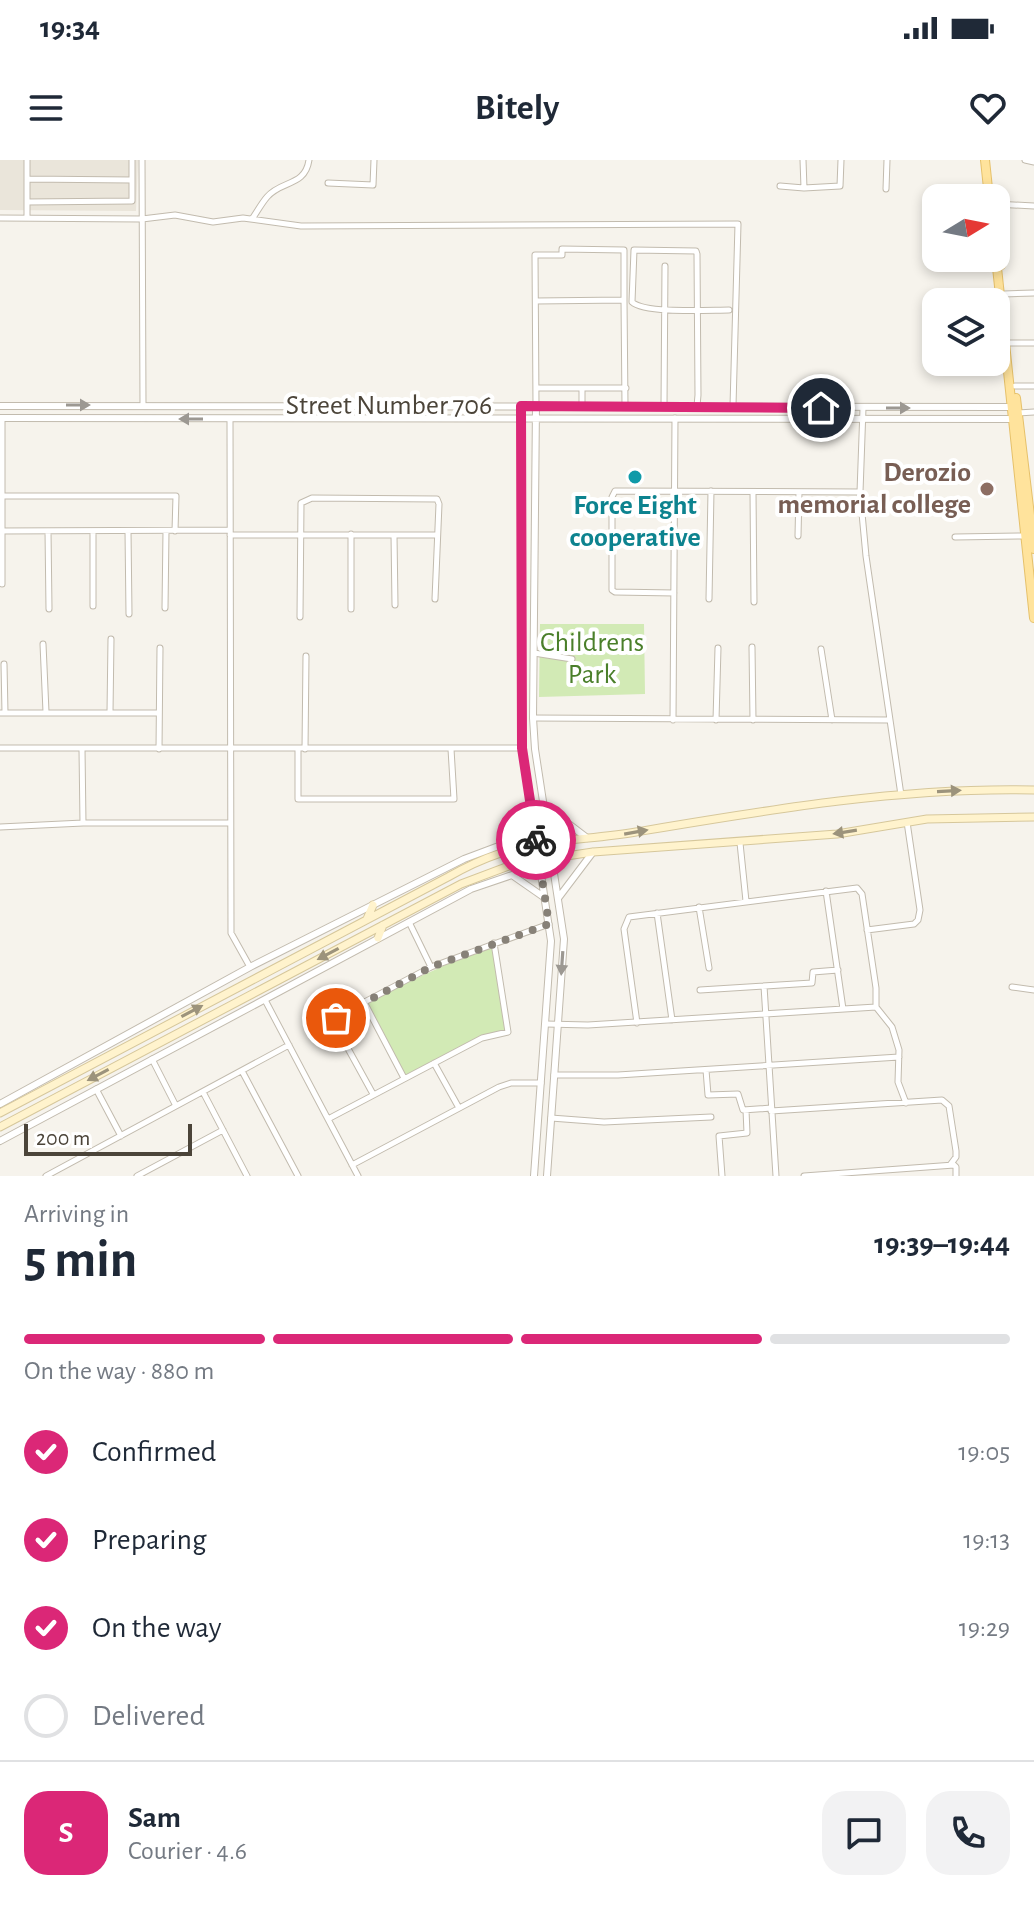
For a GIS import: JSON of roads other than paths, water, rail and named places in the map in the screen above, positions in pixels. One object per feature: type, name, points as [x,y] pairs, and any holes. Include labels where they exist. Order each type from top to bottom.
[{"type":"main road","points":[[988,160],[991,184]]},
{"type":"main road","points":[[1010,355],[1031,515],[1030,530]]},
{"type":"main road","points":[[1010,360],[1030,530],[1034,618]]},
{"type":"main road","points":[[0,1113],[474,863],[498,854],[537,845],[751,812],[901,795],[1034,790]]},
{"type":"main road","points":[[0,1127],[484,874],[538,860],[593,852],[837,834],[907,822],[970,817],[1034,817]]},
{"type":"main road","points":[[367,919],[373,905]]},
{"type":"main road","points":[[378,938],[383,925]]},
{"type":"street","points":[[27,160],[27,218]]},
{"type":"street","points":[[27,202],[132,201],[132,160]]},
{"type":"street","points":[[142,160],[143,405]]},
{"type":"street","points":[[252,219],[267,196],[302,177],[309,160]]},
{"type":"street","points":[[328,183],[373,185],[374,160]]},
{"type":"street","points":[[803,160],[804,188]]},
{"type":"street","points":[[780,186],[840,186],[841,160]]},
{"type":"street","points":[[886,189],[887,160]]},
{"type":"street","points":[[1025,160],[1034,162]]},
{"type":"street","points":[[27,179],[132,180]]},
{"type":"street","points":[[1010,202],[1034,206]]},
{"type":"street","points":[[0,218],[142,219],[175,215],[213,222],[252,219],[301,226],[738,224],[733,406]]},
{"type":"street","points":[[548,1175],[564,939],[533,718],[537,388],[535,255],[562,255],[562,249],[624,250],[625,406]]},
{"type":"street","points":[[697,406],[698,309],[696,251],[634,250],[632,302],[637,306],[665,308],[698,309],[729,310]]},
{"type":"street","points":[[664,406],[665,266]]},
{"type":"street","points":[[1010,294],[1034,293]]},
{"type":"street","points":[[536,301],[624,300]]},
{"type":"street","points":[[1010,343],[1034,343]]},
{"type":"street","points":[[1015,386],[1034,386]]},
{"type":"street","points":[[537,388],[626,388]]},
{"type":"street","points":[[582,389],[582,406]]},
{"type":"street","name":"Street Number 706","points":[[0,406],[733,406],[1016,413]]},
{"type":"street","points":[[521,406],[522,748],[551,941],[534,1176]]},
{"type":"street","points":[[863,408],[860,492],[901,795]]},
{"type":"street","points":[[2,584],[1,418],[862,418],[1034,412]]},
{"type":"street","points":[[673,720],[675,418]]},
{"type":"street","points":[[230,419],[231,933],[250,967]]},
{"type":"street","points":[[674,593],[612,590],[612,497],[615,491],[860,492]]},
{"type":"street","points":[[709,599],[711,491]]},
{"type":"street","points":[[753,492],[754,602]]},
{"type":"street","points":[[798,536],[799,492]]},
{"type":"street","points":[[2,496],[176,496],[175,531]]},
{"type":"street","points":[[300,617],[301,503],[306,499],[437,499],[435,599]]},
{"type":"street","points":[[955,537],[1030,530]]},
{"type":"street","points":[[1,531],[437,535]]},
{"type":"street","points":[[48,531],[49,609]]},
{"type":"street","points":[[93,531],[93,606]]},
{"type":"street","points":[[128,531],[129,614]]},
{"type":"street","points":[[165,608],[166,531]]},
{"type":"street","points":[[351,534],[351,609]]},
{"type":"street","points":[[394,535],[395,605]]},
{"type":"street","points":[[612,541],[674,542]]},
{"type":"street","points":[[110,712],[111,639]]},
{"type":"street","points":[[43,644],[46,712]]},
{"type":"street","points":[[752,647],[753,720]]},
{"type":"street","points":[[159,749],[160,648]]},
{"type":"street","points":[[716,720],[718,648]]},
{"type":"street","points":[[821,649],[832,720]]},
{"type":"street","points":[[534,653],[572,659]]},
{"type":"street","points":[[306,656],[298,799],[454,799],[451,749]]},
{"type":"street","points":[[4,664],[2,713],[159,713]]},
{"type":"street","points":[[533,718],[890,720]]},
{"type":"street","points":[[0,748],[522,748]]},
{"type":"street","points":[[82,749],[83,823]]},
{"type":"street","points":[[545,806],[588,839]]},
{"type":"street","points":[[0,1104],[250,967],[464,859],[504,844],[532,809]]},
{"type":"street","points":[[867,930],[914,924],[918,920],[920,910],[907,822]]},
{"type":"street","points":[[0,827],[83,823],[230,823]]},
{"type":"street","points":[[740,843],[746,901]]},
{"type":"street","points":[[558,897],[593,852]]},
{"type":"street","points":[[0,1141],[471,889],[509,875],[545,898]]},
{"type":"street","points":[[637,1023],[624,925],[632,916],[854,887],[862,894],[878,1003],[876,1007]]},
{"type":"street","points":[[826,891],[843,1009]]},
{"type":"street","points":[[699,907],[709,968]]},
{"type":"street","points":[[657,913],[672,1020]]},
{"type":"street","points":[[409,922],[431,967]]},
{"type":"street","points":[[373,1094],[335,1023],[338,1016],[431,967],[549,924]]},
{"type":"street","points":[[328,1119],[482,1038],[508,1032],[494,943]]},
{"type":"street","points":[[700,990],[812,983],[813,972],[838,970]]},
{"type":"street","points":[[764,986],[776,1176]]},
{"type":"street","points":[[1012,987],[1034,990]]},
{"type":"street","points":[[265,1000],[358,1176]]},
{"type":"street","points":[[364,1002],[404,1078]]},
{"type":"street","points":[[546,1024],[637,1023],[876,1007]]},
{"type":"street","points":[[876,1007],[892,1027],[899,1057],[898,1082],[906,1103]]},
{"type":"street","points":[[46,1176],[289,1045]]},
{"type":"street","points":[[554,1075],[706,1070],[899,1057]]},
{"type":"street","points":[[152,1059],[176,1106]]},
{"type":"street","points":[[434,1063],[459,1108]]},
{"type":"street","points":[[242,1070],[298,1176]]},
{"type":"street","points":[[706,1070],[708,1095],[738,1094],[741,1108],[746,1110],[942,1100],[949,1106],[956,1151],[950,1165]]},
{"type":"street","points":[[352,1165],[511,1083],[541,1083]]},
{"type":"street","points":[[96,1089],[121,1136]]},
{"type":"street","points":[[203,1092],[247,1176]]},
{"type":"street","points":[[722,1176],[719,1136],[747,1133],[746,1110]]},
{"type":"street","points":[[551,1118],[604,1122],[711,1117]]},
{"type":"street","points":[[140,1175],[223,1130]]},
{"type":"street","points":[[804,1176],[950,1165],[956,1167],[956,1176]]},
{"type":"place","name":"Force Eight cooperative","points":[[635,477]]},
{"type":"place","name":"Derozio memorial college","points":[[987,489]]},
{"type":"park label","name":"Childrens Park","points":[[592,659]]}]
